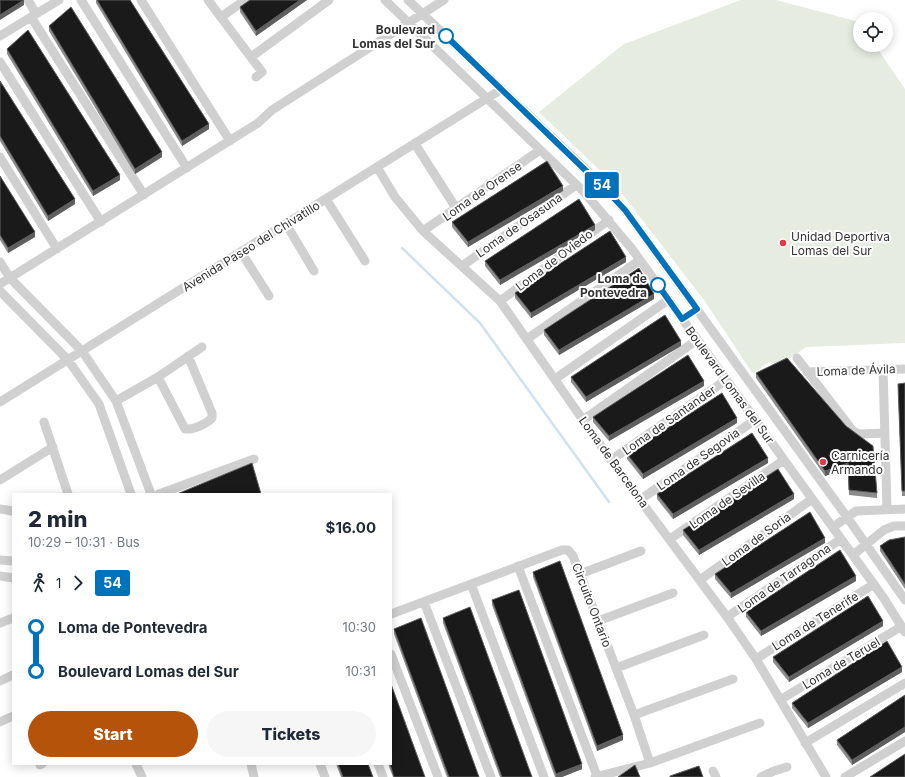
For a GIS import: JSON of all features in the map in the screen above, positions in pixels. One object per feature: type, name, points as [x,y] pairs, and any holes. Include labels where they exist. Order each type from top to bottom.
[{"type":"street","points":[[28,0],[34,15],[144,195]]},
{"type":"street","points":[[0,36],[59,0]]},
{"type":"street","points":[[81,0],[187,168]]},
{"type":"street","points":[[141,0],[230,141]]},
{"type":"street","points":[[208,0],[262,72],[256,77]]},
{"type":"street","points":[[221,17],[245,0]]},
{"type":"street","points":[[251,57],[330,0]]},
{"type":"street","name":"Boulevard Lomas del Sur","points":[[385,0],[576,185],[609,220],[640,260],[874,584],[903,629]]},
{"type":"street","name":"Boulevard Lomas del Sur","points":[[408,0],[596,179],[625,210],[847,517],[905,600]]},
{"type":"street","points":[[0,284],[230,141],[258,123],[272,110],[444,0]]},
{"type":"street","points":[[0,62],[101,222]]},
{"type":"street","name":"Avenida Paseo del Chivatillo","points":[[0,402],[502,90]]},
{"type":"street","points":[[415,144],[456,208]]},
{"type":"street","name":"Loma de Orense","points":[[423,231],[540,150]]},
{"type":"street","points":[[0,157],[57,248]]},
{"type":"street","name":"Loma de Barcelona","points":[[378,167],[395,197],[423,231],[500,301],[611,460],[727,617],[756,659],[826,777]]},
{"type":"street","name":"Loma de Osasuna","points":[[462,266],[576,185]]},
{"type":"street","points":[[326,199],[365,261]]},
{"type":"street","name":"Loma de Oviedo","points":[[500,301],[609,220]]},
{"type":"street","points":[[286,224],[314,271]]},
{"type":"street","points":[[241,252],[269,296]]},
{"type":"street","points":[[527,339],[640,260]]},
{"type":"street","points":[[0,262],[10,278],[82,351],[116,401],[151,493]]},
{"type":"street","points":[[0,291],[68,360],[99,404],[131,493]]},
{"type":"street","points":[[555,379],[668,300]]},
{"type":"street","points":[[682,319],[697,309]]},
{"type":"street","points":[[584,420],[697,340]]},
{"type":"street","points":[[116,401],[158,377],[202,347]]},
{"type":"street","points":[[158,377],[185,429],[189,430],[208,422],[212,418],[212,413],[188,356]]},
{"type":"street","points":[[797,358],[853,431],[859,434],[885,433]]},
{"type":"street","points":[[883,369],[887,510]]},
{"type":"street","name":"Loma de Ávila","points":[[807,372],[905,369]]},
{"type":"street","name":"Loma de Santander","points":[[611,460],[726,380]]},
{"type":"street","name":"Loma de Segovia","points":[[641,499],[755,420]]},
{"type":"street","points":[[44,422],[68,493]]},
{"type":"street","points":[[0,480],[53,447]]},
{"type":"street","points":[[162,493],[254,459]]},
{"type":"street","name":"Loma de Sevilla","points":[[670,540],[784,460]]},
{"type":"street","name":"Loma de Soria","points":[[700,580],[812,499]]},
{"type":"street","points":[[0,509],[12,511]]},
{"type":"street","points":[[833,527],[856,511],[905,509]]},
{"type":"street","points":[[853,555],[884,530],[894,526],[905,526]]},
{"type":"street","name":"Loma de Tarragona","points":[[727,617],[841,539]]},
{"type":"street","name":"Circuito Ontario","points":[[392,614],[562,550],[568,550],[573,556],[634,714],[650,763]]},
{"type":"street","points":[[580,574],[641,551]]},
{"type":"street","points":[[0,560],[12,561]]},
{"type":"street","points":[[518,566],[596,777],[650,763],[760,723]]},
{"type":"street","points":[[0,576],[12,578]]},
{"type":"street","points":[[471,584],[544,777]]},
{"type":"street","name":"Loma de Tenerife","points":[[756,659],[874,584]]},
{"type":"street","points":[[598,621],[673,593]]},
{"type":"street","points":[[424,602],[491,777]]},
{"type":"street","points":[[0,623],[12,618]]},
{"type":"street","name":"Loma de Teruel","points":[[780,700],[903,629]]},
{"type":"street","points":[[616,668],[704,635]]},
{"type":"street","points":[[392,657],[438,777]]},
{"type":"street","points":[[0,681],[12,675]]},
{"type":"street","points":[[634,714],[734,679]]},
{"type":"street","points":[[805,743],[905,683]]},
{"type":"street","points":[[0,722],[12,716]]},
{"type":"street","points":[[845,777],[905,741]]},
{"type":"street","points":[[136,765],[141,777]]},
{"type":"street","points":[[251,765],[254,777]]},
{"type":"street","points":[[320,765],[325,777]]},
{"type":"street","points":[[378,765],[383,777]]},
{"type":"street","points":[[764,776],[787,767]]},
{"type":"shaded area","name":"Unidad Deportiva Lomas del Sur","points":[[741,0],[776,0],[853,20],[853,52],[880,52],[905,89],[905,343],[806,347],[779,366],[770,361],[753,374],[704,300],[617,187],[539,112],[624,44]]},
{"type":"building","points":[[0,0],[24,0],[0,15]]},
{"type":"building","points":[[97,0],[130,0],[209,124],[182,141]]},
{"type":"building","points":[[250,0],[300,0],[256,31],[240,7]]},
{"type":"building","points":[[71,7],[162,152],[135,169],[49,26]]},
{"type":"building","points":[[28,30],[120,175],[93,191],[7,49]]},
{"type":"building","points":[[0,81],[75,199],[48,216],[0,136]]},
{"type":"building","points":[[547,161],[563,186],[468,242],[452,222]]},
{"type":"building","points":[[0,176],[35,232],[8,248],[0,235]]},
{"type":"building","points":[[579,199],[595,225],[500,280],[485,261]]},
{"type":"building","points":[[610,231],[626,257],[531,313],[515,293]]},
{"type":"building","points":[[639,268],[654,294],[559,350],[544,330]]},
{"type":"building","points":[[665,315],[681,341],[586,397],[571,377]]},
{"type":"building","points":[[688,355],[704,381],[609,436],[593,417]]},
{"type":"building","points":[[787,358],[846,426],[873,446],[877,493],[849,490],[848,463],[825,471],[756,373]]},
{"type":"building","points":[[905,383],[905,491],[902,491],[898,384]]},
{"type":"building","points":[[722,393],[737,418],[643,474],[627,454]]},
{"type":"building","points":[[752,433],[768,458],[673,514],[657,494]]},
{"type":"building","points":[[252,463],[261,493],[179,493]]},
{"type":"building","points":[[778,469],[794,494],[699,550],[683,530]]},
{"type":"building","points":[[810,512],[825,538],[731,593],[715,574]]},
{"type":"building","points":[[905,537],[905,584],[880,546],[889,540]]},
{"type":"building","points":[[840,550],[856,576],[761,631],[746,612]]},
{"type":"building","points":[[560,561],[623,735],[597,746],[533,572]]},
{"type":"building","points":[[519,590],[582,764],[556,774],[492,600]]},
{"type":"building","points":[[868,596],[883,621],[789,677],[773,657]]},
{"type":"building","points":[[470,607],[532,777],[502,777],[443,618]]},
{"type":"building","points":[[421,618],[479,777],[449,777],[394,629]]},
{"type":"building","points":[[887,641],[902,667],[808,723],[792,703]]},
{"type":"building","points":[[392,687],[425,777],[394,777],[390,765],[392,765]]},
{"type":"building","points":[[905,695],[905,727],[852,760],[837,740]]},
{"type":"building","points":[[905,754],[905,777],[870,777]]},
{"type":"building","points":[[338,765],[368,765],[373,777],[343,777]]},
{"type":"building","points":[[635,765],[640,777],[618,777]]},
{"type":"building","points":[[699,766],[703,777],[670,777],[670,776]]},
{"type":"waterway","points":[[402,248],[480,323],[609,502]]},
{"type":"bus line","name":"54","points":[[446,36],[596,179],[625,210],[697,309],[682,319],[658,285]]},
{"type":"place","name":"Boulevard Lomas del Sur","points":[[446,36]]},
{"type":"place","name":"Unidad Deportiva Lomas del Sur","points":[[783,243]]},
{"type":"place","name":"Loma de Pontevedra","points":[[658,285]]},
{"type":"place","name":"Carnicería Armando","points":[[823,462]]}]
